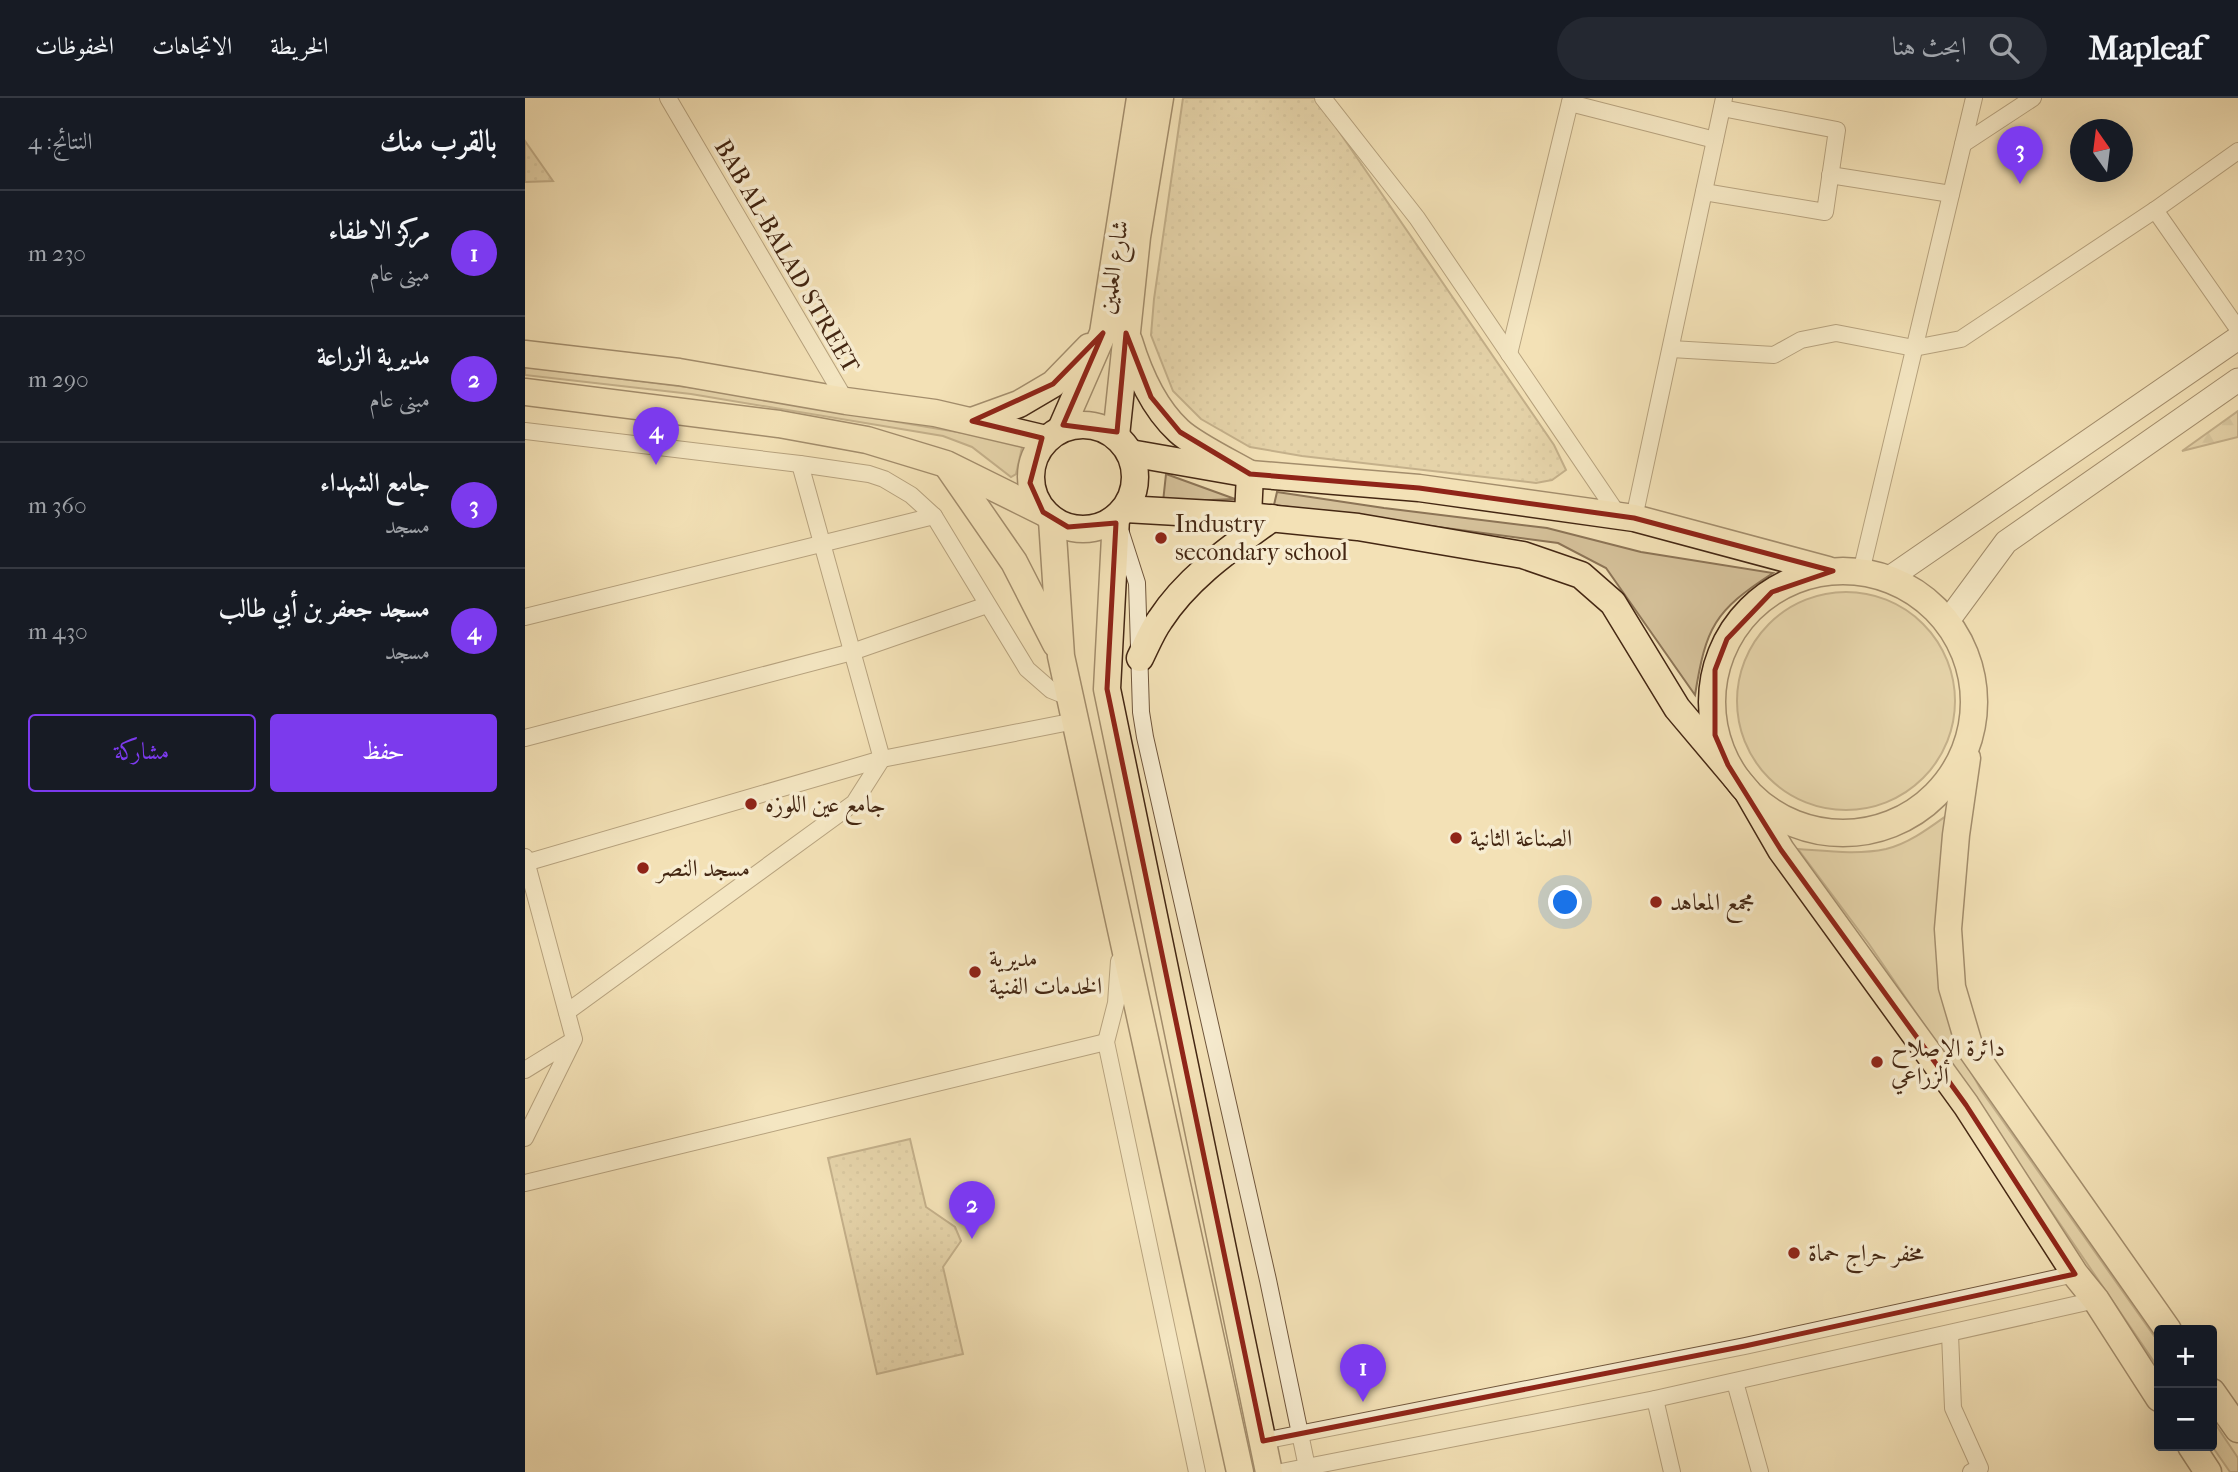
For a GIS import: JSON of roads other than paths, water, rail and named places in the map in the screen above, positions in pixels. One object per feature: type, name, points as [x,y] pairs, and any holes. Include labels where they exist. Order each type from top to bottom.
[{"type":"main road","name":"شارع العلمين","points":[[1054,434],[1114,333],[1139,98]]},
{"type":"main road","points":[[1123,445],[1114,333],[1137,237],[1160,98]]},
{"type":"main road","points":[[972,421],[1019,404],[1053,384],[1114,333]]},
{"type":"main road","points":[[1114,333],[1139,372],[1151,397],[1179,432],[1250,474],[1260,517]]},
{"type":"main road","points":[[1888,579],[2238,338]]},
{"type":"main road","points":[[525,354],[679,372],[1054,434]]},
{"type":"main road","points":[[1947,622],[2006,542],[2238,380]]},
{"type":"main road","points":[[525,392],[792,426],[867,440],[946,464],[1048,516],[1068,527],[1085,530],[1102,526],[1121,513],[1132,496],[1136,482],[1135,467],[1123,445],[1104,428],[1075,425],[1054,434],[1037,452],[1031,475],[1034,498],[1048,516],[1062,656],[1240,1472]]},
{"type":"main road","points":[[1123,445],[1250,474],[1419,488],[1627,517],[1833,571],[1861,572],[1888,579],[1920,597],[1947,622],[1962,647],[1971,674],[1974,702],[1948,929],[1952,987],[1970,1048],[2164,1325]]},
{"type":"main road","points":[[946,464],[1014,562],[1062,656]]},
{"type":"main road","points":[[1121,513],[1260,517],[1358,527],[1523,555],[1581,575],[1613,603],[1677,708],[1747,791],[1766,808],[1788,821],[1813,830],[1838,833],[1877,828],[1912,813],[1933,797],[1950,778],[1963,755],[1971,731]]},
{"type":"main road","points":[[1121,513],[1107,689],[1269,1472]]},
{"type":"main road","points":[[1140,658],[1159,620],[1186,587],[1239,542],[1260,517]]},
{"type":"main road","points":[[1833,571],[1801,578],[1772,592],[1747,613],[1727,639],[1716,670],[1711,702],[1716,734],[1727,765],[1747,791],[1781,850],[1966,1105],[2154,1390]]},
{"type":"main road","points":[[2217,1399],[2238,1429]]},
{"type":"main road","points":[[2194,1451],[2208,1472]]},
{"type":"street","name":"BAB AL-BALAD STREET","points":[[668,98],[845,401]]},
{"type":"street","points":[[1323,98],[1417,219],[1509,354],[1627,517]]},
{"type":"street","points":[[1861,572],[1974,98]]},
{"type":"street","points":[[1963,144],[2033,98]]},
{"type":"street","points":[[1509,354],[1571,100],[1715,140]]},
{"type":"street","points":[[1627,517],[1671,349],[1704,192],[1723,103],[1836,131],[1825,212],[1704,192]]},
{"type":"street","points":[[1671,349],[1774,355],[1801,340],[1836,333],[1915,348],[1961,339],[2155,210],[2238,151]]},
{"type":"street","points":[[1830,175],[1951,194]]},
{"type":"street","points":[[2155,210],[2238,329]]},
{"type":"street","points":[[525,431],[800,464],[869,474],[884,480],[911,495],[934,516],[1021,661],[1034,677],[1073,709]]},
{"type":"street","points":[[567,1012],[854,803],[881,759],[800,464]]},
{"type":"street","points":[[1121,513],[1137,583],[1145,737],[1308,1469]]},
{"type":"street","points":[[525,617],[934,516]]},
{"type":"street","points":[[525,738],[852,652],[987,605]]},
{"type":"street","points":[[525,1138],[574,1039],[526,861],[881,759],[1073,709]]},
{"type":"street","points":[[1111,879],[1120,970],[1116,1003],[1106,1042],[1197,1472]]},
{"type":"street","points":[[525,1070],[574,1039]]},
{"type":"street","points":[[525,1183],[1106,1042]]},
{"type":"street","points":[[1263,1441],[1745,1346],[2075,1274]]},
{"type":"street","points":[[1281,1472],[1308,1469],[1655,1399],[2096,1300]]},
{"type":"street","points":[[1950,1334],[1953,1408],[1980,1468],[1971,1472]]},
{"type":"street","points":[[1735,1382],[1760,1472]]},
{"type":"street","points":[[1655,1399],[1672,1472]]},
{"type":"place","name":"جامع الشهداء","points":[[2020,184]]},
{"type":"place","name":"مسجد جعفر بن أبي طالب","points":[[656,465]]},
{"type":"place","name":"Industry secondary school","points":[[1161,538]]},
{"type":"place","name":"جامع عين اللوزه","points":[[751,804]]},
{"type":"place","name":"الصناعة الثانية","points":[[1456,838]]},
{"type":"place","name":"مسجد النصر","points":[[643,868]]},
{"type":"place","name":"مجمع المعاهد","points":[[1656,902]]},
{"type":"place","name":"مديرية الخدمات الفنية","points":[[975,972]]},
{"type":"place","name":"دائرة الإصلاح الزراعي","points":[[1877,1062]]},
{"type":"place","name":"مديرية الزراعة","points":[[972,1239]]},
{"type":"place","name":"مخفر حراج حماة","points":[[1794,1253]]},
{"type":"place","name":"مركز الاطفاء","points":[[1363,1402]]}]
